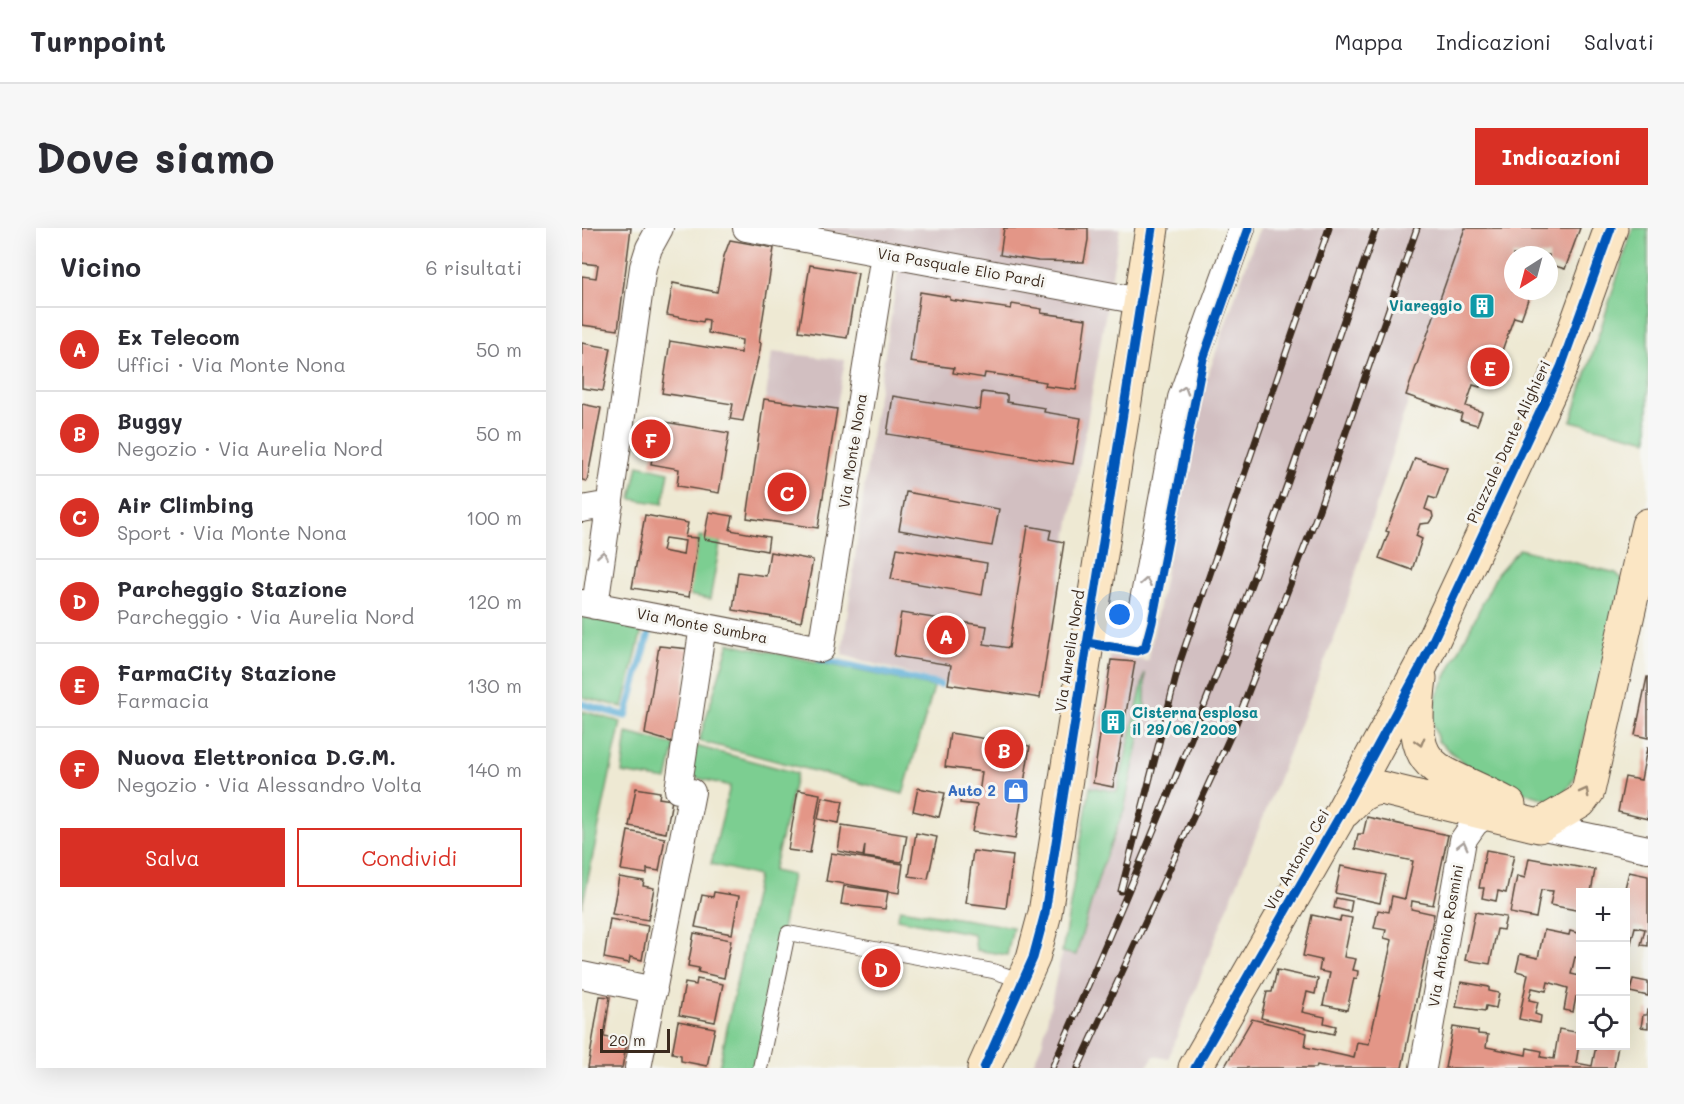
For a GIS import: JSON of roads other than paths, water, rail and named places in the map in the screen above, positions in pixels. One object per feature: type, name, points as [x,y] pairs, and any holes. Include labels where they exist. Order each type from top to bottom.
[{"type":"street","points":[[589,605],[610,504],[643,267],[649,248],[660,228]]},
{"type":"street","name":"Via Pasquale Elio Pardi","points":[[746,228],[1140,301]]},
{"type":"street","name":"Via Aurelia Nord","points":[[984,1068],[1033,958],[1045,913],[1152,228]]},
{"type":"street","points":[[1089,628],[1137,633],[1181,398],[1242,228]]},
{"type":"street","name":"Piazzale Dante Alighieri","points":[[1422,664],[1557,377],[1611,228]]},
{"type":"street","name":"Via Monte Nona","points":[[821,649],[884,254]]},
{"type":"street","points":[[582,509],[610,504]]},
{"type":"street","points":[[1536,825],[1576,805],[1588,791],[1636,640],[1648,525]]},
{"type":"street","name":"Via Monte Sumbra","points":[[589,605],[821,649]]},
{"type":"street","points":[[638,1068],[692,792],[678,790],[703,626]]},
{"type":"street","points":[[1422,664],[1416,727],[1425,757],[1443,774],[1509,805],[1536,825]]},
{"type":"street","name":"Via Antonio Cei","points":[[1195,1068],[1338,819],[1422,664]]},
{"type":"street","points":[[1338,819],[1363,793],[1376,788],[1648,849]]},
{"type":"street","name":"Via Antonio Rosmini","points":[[1423,1068],[1463,840],[1475,822],[1487,814]]},
{"type":"street","points":[[582,975],[654,990]]},
{"type":"lane","points":[[760,1068],[789,933],[993,971],[1023,981]]},
{"type":"waterway","points":[[582,704],[626,716],[652,622]]},
{"type":"waterway","points":[[820,659],[940,685]]},
{"type":"railway","points":[[1121,891],[1180,661],[1329,228]]},
{"type":"railway","points":[[1052,1068],[1102,954],[1220,666],[1277,514],[1376,228]]},
{"type":"railway","points":[[1078,1068],[1235,726],[1317,515],[1417,228]]},
{"type":"place","name":"Viareggio","points":[[1482,306]]},
{"type":"place","name":"FarmaCity Stazione","points":[[1490,367]]},
{"type":"place","name":"Nuova Elettronica D.G.M.","points":[[651,439]]},
{"type":"place","name":"Air Climbing","points":[[787,492]]},
{"type":"place","name":"Ex Telecom","points":[[946,635]]},
{"type":"place","name":"Cisterna esplosa il 29/06/2009","points":[[1113,722]]},
{"type":"place","name":"Buggy","points":[[1004,749]]},
{"type":"place","name":"Auto 2","points":[[1016,791]]},
{"type":"place","name":"Parcheggio Stazione","points":[[881,968]]}]
